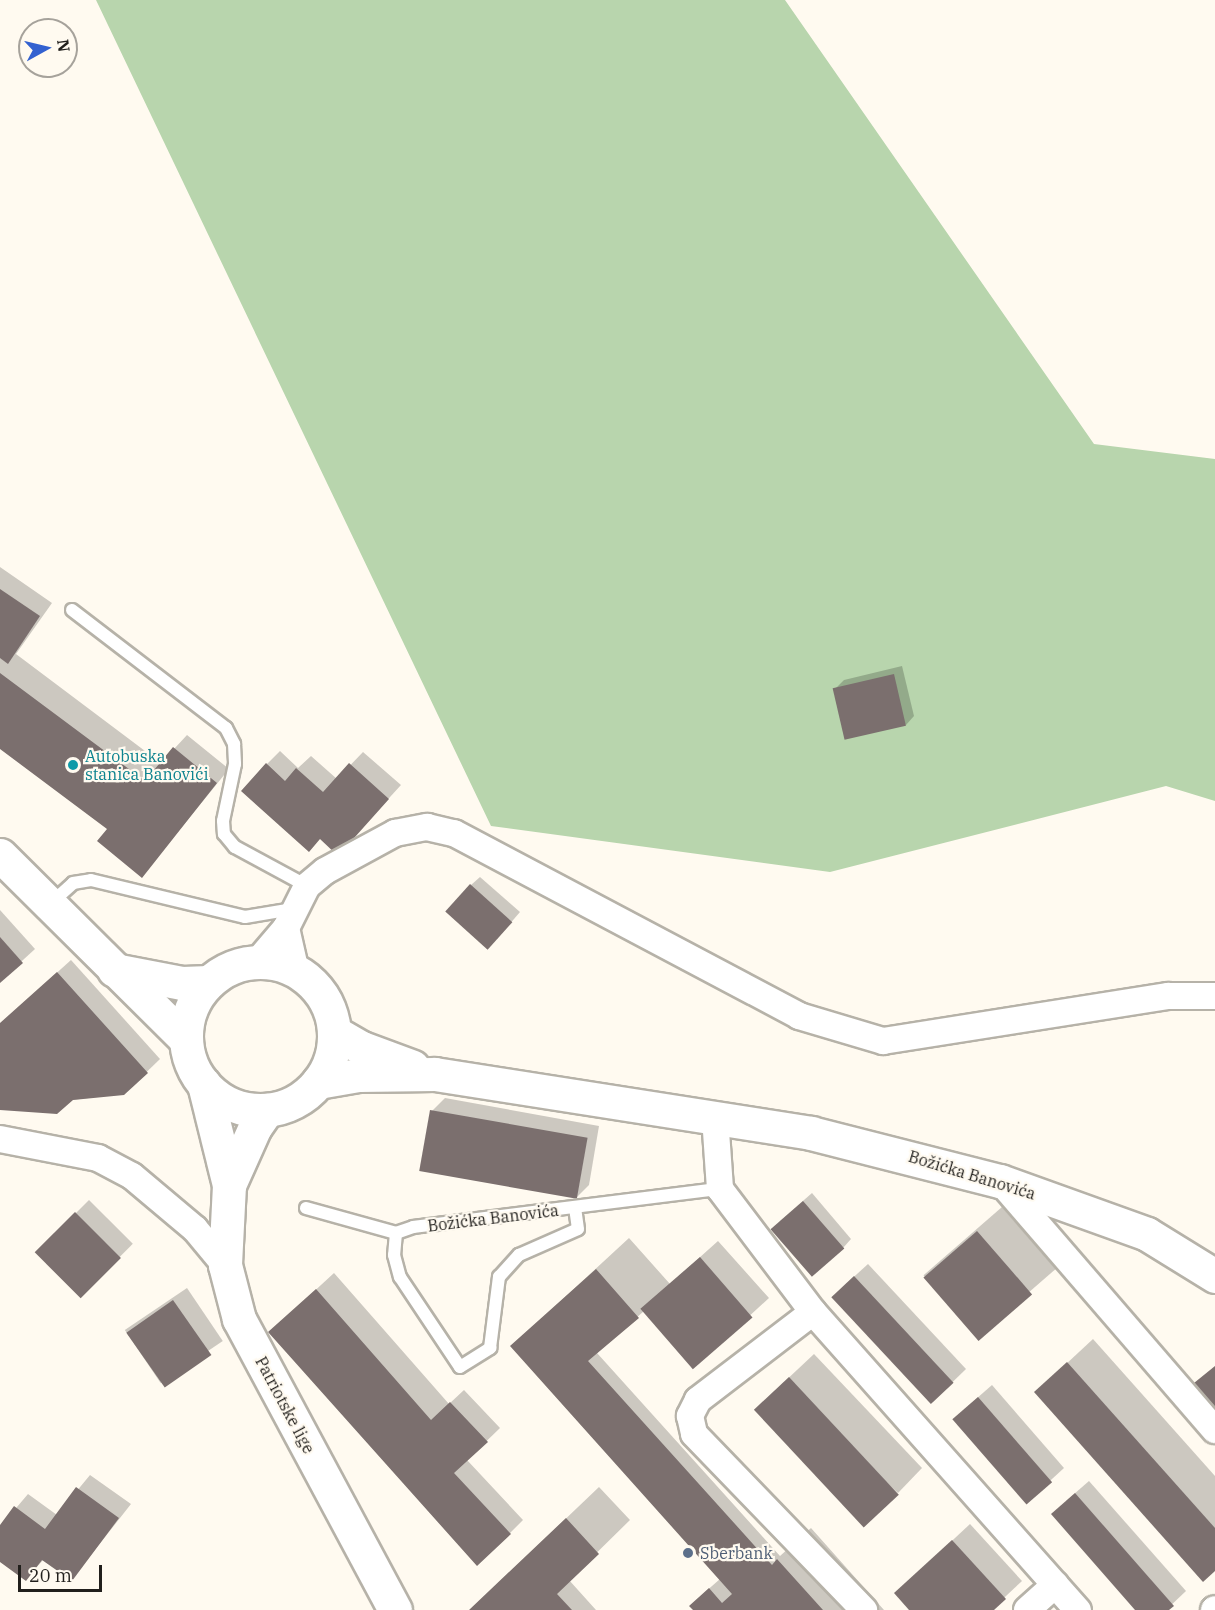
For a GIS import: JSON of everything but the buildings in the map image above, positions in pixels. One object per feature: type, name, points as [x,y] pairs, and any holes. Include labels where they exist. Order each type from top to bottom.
[{"type":"main road","points":[[0,855],[47,907],[186,1040]]},
{"type":"main road","points":[[114,970],[182,983],[208,982],[239,964],[257,962],[296,972],[316,987],[328,1008],[334,1032],[330,1058],[318,1082],[295,1100],[267,1110],[244,1108],[222,1100],[204,1084],[191,1064],[186,1040],[187,1019],[208,982]]},
{"type":"main road","points":[[334,1032],[362,1048],[435,1074]]},
{"type":"main road","points":[[318,1082],[358,1075],[435,1074]]},
{"type":"main road","name":"Božićka Banovića","points":[[435,1074],[821,1135],[1000,1181],[1147,1234],[1212,1268]]},
{"type":"main road","points":[[204,1084],[229,1185]]},
{"type":"main road","points":[[229,1185],[255,1127],[267,1110]]},
{"type":"main road","name":"Patriotske lige","points":[[229,1185],[225,1265],[239,1320],[395,1610]]},
{"type":"street","points":[[257,962],[289,918],[308,886],[325,871],[395,833],[427,827],[454,833],[800,1016],[883,1041],[1168,996],[1215,996]]},
{"type":"street","points":[[289,918],[296,972]]},
{"type":"street","points":[[715,1117],[720,1189],[813,1312],[1078,1610]]},
{"type":"street","points":[[0,1139],[98,1158],[132,1176],[195,1229],[225,1265]]},
{"type":"street","points":[[1000,1181],[1215,1430]]},
{"type":"street","points":[[813,1312],[698,1400],[690,1416],[693,1434],[864,1610]]},
{"type":"street","points":[[1027,1610],[1055,1585]]},
{"type":"lane","points":[[72,610],[226,728],[234,744],[235,764],[223,821],[224,834],[235,847],[308,886]]},
{"type":"lane","points":[[47,907],[73,883],[91,880],[244,917],[289,918]]},
{"type":"lane","name":"Božićka Banovića","points":[[306,1208],[396,1233],[413,1227],[720,1189]]},
{"type":"lane","points":[[396,1233],[394,1255],[400,1277],[460,1367],[490,1348],[499,1278],[519,1255],[578,1229],[575,1208]]},
{"type":"green space","points":[[96,0],[785,0],[1094,444],[1215,459],[1215,801],[1166,786],[830,872],[491,826]]},
{"type":"place","name":"Autobuska stanica Banovići","points":[[73,765]]},
{"type":"place","name":"Sberbank","points":[[688,1553]]}]
